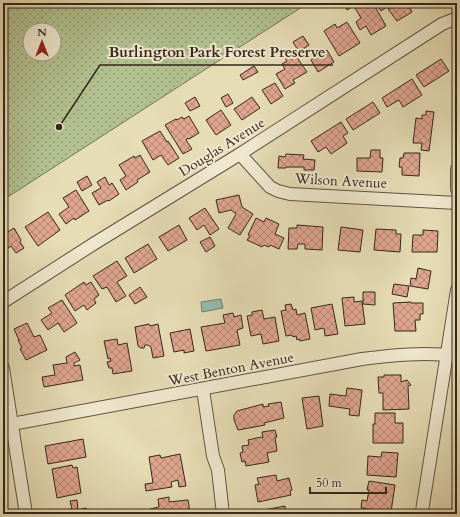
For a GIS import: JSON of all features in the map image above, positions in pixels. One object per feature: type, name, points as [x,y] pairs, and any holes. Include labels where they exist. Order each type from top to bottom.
[{"type":"street","name":"Douglas Avenue","points":[[3,302],[95,243],[240,154],[442,24],[457,18]]},
{"type":"street","name":"Wilson Avenue","points":[[240,154],[266,183],[278,191],[290,194],[457,203]]},
{"type":"street","points":[[457,169],[457,189]]},
{"type":"street","points":[[422,511],[452,355],[457,290]]},
{"type":"street","name":"West Benton Avenue","points":[[12,424],[203,390],[362,359],[407,354],[452,355]]},
{"type":"street","points":[[3,368],[26,514]]},
{"type":"street","points":[[203,390],[213,456],[218,470],[223,514]]},
{"type":"green space","points":[[3,3],[308,3],[3,200]]},
{"type":"water","points":[[221,299],[223,308],[202,312],[201,302]]},
{"type":"building","points":[[343,3],[356,3],[357,4],[347,10]]},
{"type":"building","points":[[363,3],[373,3],[386,26],[371,35],[366,26],[360,30],[356,22],[361,18],[355,8]]},
{"type":"building","points":[[376,3],[387,3],[388,6],[381,11]]},
{"type":"building","points":[[398,3],[407,3],[412,12],[397,21],[388,9]]},
{"type":"building","points":[[347,22],[360,43],[339,56],[324,31],[335,24],[337,28]]},
{"type":"building","points":[[303,36],[309,45],[299,52],[293,42]]},
{"type":"building","points":[[327,50],[334,62],[318,72],[311,60]]},
{"type":"building","points":[[292,54],[294,57],[296,56],[307,72],[293,80],[295,83],[285,89],[276,74],[285,69],[282,64],[287,61],[285,58]]},
{"type":"building","points":[[441,59],[449,71],[424,87],[416,75]]},
{"type":"building","points":[[254,66],[258,72],[243,80],[240,75]]},
{"type":"building","points":[[412,79],[422,95],[403,107],[399,100],[387,107],[382,98]]},
{"type":"building","points":[[275,83],[283,96],[271,104],[262,90]]},
{"type":"building","points":[[228,94],[233,103],[226,107],[221,98]]},
{"type":"building","points":[[195,97],[200,106],[190,111],[185,103]]},
{"type":"building","points":[[252,97],[260,108],[242,120],[234,109]]},
{"type":"building","points":[[373,102],[380,113],[353,130],[346,119]]},
{"type":"building","points":[[221,110],[231,125],[216,135],[206,120]]},
{"type":"building","points":[[426,111],[434,112],[429,151],[421,150],[422,143],[413,143],[416,118],[422,119],[422,115],[426,115]]},
{"type":"building","points":[[189,116],[199,133],[186,140],[192,149],[183,154],[165,125],[176,119],[177,120],[182,117],[184,119]]},
{"type":"building","points":[[341,122],[348,133],[343,136],[347,143],[331,154],[326,147],[318,152],[311,141]]},
{"type":"building","points":[[160,131],[179,158],[168,165],[161,155],[153,160],[142,141]]},
{"type":"building","points":[[371,150],[380,150],[380,158],[383,158],[382,172],[357,171],[357,158],[370,158]]},
{"type":"building","points":[[404,153],[420,153],[419,176],[402,175],[402,167],[399,167],[400,158],[403,158]]},
{"type":"building","points":[[286,154],[304,155],[303,159],[315,160],[314,170],[304,170],[304,167],[278,168],[279,156],[285,157]]},
{"type":"building","points":[[140,155],[150,172],[137,180],[138,182],[126,190],[120,180],[126,176],[119,165],[134,156],[135,158]]},
{"type":"building","points":[[87,176],[92,185],[82,191],[77,182]]},
{"type":"building","points":[[105,177],[109,185],[112,183],[119,194],[109,201],[108,200],[99,205],[92,193],[101,188],[97,182]]},
{"type":"building","points":[[76,190],[89,211],[75,220],[74,218],[66,224],[59,214],[69,207],[63,198]]},
{"type":"building","points":[[239,195],[242,207],[253,214],[240,235],[228,228],[236,214],[231,210],[219,213],[216,200]]},
{"type":"building","points":[[205,208],[219,229],[210,235],[204,225],[197,230],[189,218]]},
{"type":"building","points":[[48,212],[60,230],[38,246],[25,227]]},
{"type":"building","points":[[256,218],[264,222],[266,218],[279,224],[275,234],[284,238],[279,249],[270,245],[269,247],[264,245],[262,247],[247,240],[250,236],[248,235]]},
{"type":"building","points":[[179,225],[187,240],[168,251],[159,237]]},
{"type":"building","points":[[297,225],[323,227],[322,250],[305,249],[305,244],[298,244],[297,249],[288,249],[289,228],[297,228]]},
{"type":"building","points":[[341,227],[363,230],[360,252],[338,250]]},
{"type":"building","points":[[14,228],[24,248],[16,253],[11,246],[3,252],[3,235]]},
{"type":"building","points":[[376,229],[396,230],[396,234],[401,234],[400,252],[374,250]]},
{"type":"building","points":[[423,230],[438,231],[437,252],[412,252],[413,235],[423,235]]},
{"type":"building","points":[[210,237],[215,246],[206,252],[200,242]]},
{"type":"building","points":[[148,244],[157,259],[134,273],[125,258]]},
{"type":"building","points":[[117,261],[127,276],[117,282],[126,296],[116,302],[107,287],[102,289],[93,276]]},
{"type":"building","points":[[418,268],[431,271],[428,289],[410,286],[411,278],[416,279]]},
{"type":"building","points":[[84,282],[86,285],[91,282],[99,295],[94,299],[96,303],[87,310],[84,305],[75,311],[65,295]]},
{"type":"building","points":[[394,284],[409,286],[407,297],[392,294]]},
{"type":"building","points":[[140,287],[147,297],[135,304],[129,295]]},
{"type":"building","points":[[363,292],[375,292],[375,305],[363,304]]},
{"type":"building","points":[[354,297],[354,302],[362,301],[365,324],[345,326],[342,298]]},
{"type":"building","points":[[62,300],[77,323],[64,332],[58,323],[48,330],[41,320],[52,313],[48,308]]},
{"type":"building","points":[[393,303],[423,303],[423,314],[420,314],[420,320],[415,320],[416,331],[395,331]]},
{"type":"building","points":[[291,304],[293,310],[296,309],[297,315],[305,313],[310,339],[300,341],[299,339],[297,340],[296,336],[286,336],[281,311],[286,310],[285,305]]},
{"type":"building","points":[[332,304],[338,334],[325,336],[324,328],[315,330],[311,308]]},
{"type":"building","points":[[262,310],[264,319],[275,317],[279,341],[263,344],[261,334],[251,336],[247,316],[252,315],[252,312]]},
{"type":"building","points":[[233,313],[234,317],[241,315],[243,328],[237,330],[240,345],[206,351],[201,327],[225,323],[223,315]]},
{"type":"building","points":[[27,323],[34,337],[40,335],[47,350],[26,360],[20,349],[22,348],[14,329]]},
{"type":"building","points":[[149,324],[150,326],[158,324],[164,356],[153,358],[151,347],[145,345],[144,348],[141,348],[138,346],[135,327]]},
{"type":"building","points":[[190,329],[194,351],[184,353],[184,350],[174,352],[170,333]]},
{"type":"building","points":[[117,339],[118,345],[127,343],[132,371],[113,374],[112,368],[109,368],[107,362],[111,361],[110,358],[108,359],[104,341]]},
{"type":"building","points":[[75,352],[80,360],[74,363],[74,366],[80,365],[83,380],[44,387],[42,377],[55,375],[53,365],[67,363],[66,357]]},
{"type":"building","points":[[384,375],[401,375],[401,382],[407,380],[411,385],[408,386],[409,409],[383,410],[383,393],[379,393],[378,377],[384,377]]},
{"type":"building","points":[[347,388],[362,390],[359,416],[349,415],[350,409],[329,406],[330,394],[346,396]]},
{"type":"building","points":[[319,396],[323,426],[307,429],[302,398]]},
{"type":"building","points":[[281,402],[284,418],[264,423],[265,425],[238,430],[234,420],[234,415],[237,411],[263,404],[263,407],[269,406],[268,404]]},
{"type":"building","points":[[375,413],[395,413],[395,423],[403,423],[403,443],[373,443],[373,424],[375,424]]},
{"type":"building","points":[[275,430],[277,437],[275,437],[277,451],[267,453],[269,462],[246,466],[245,461],[242,462],[240,453],[243,452],[242,446],[249,445],[248,440],[261,437],[263,438],[262,432]]},
{"type":"building","points":[[83,439],[86,457],[48,464],[45,446]]},
{"type":"building","points":[[382,452],[398,453],[396,477],[367,475],[368,456],[381,457]]},
{"type":"building","points":[[180,454],[186,486],[179,487],[178,480],[171,482],[172,487],[146,491],[145,484],[153,483],[149,457],[160,455],[161,458]]},
{"type":"building","points":[[72,465],[73,468],[77,467],[81,493],[57,498],[52,469]]},
{"type":"building","points":[[276,475],[277,481],[289,478],[292,490],[290,491],[291,495],[258,502],[255,485],[259,484],[257,478]]},
{"type":"building","points":[[369,481],[395,485],[391,512],[361,508],[362,500],[367,501]]},
{"type":"building","points":[[169,497],[169,502],[188,500],[190,512],[182,514],[151,514],[150,509],[159,507],[158,499]]},
{"type":"building","points":[[77,500],[78,510],[86,508],[87,514],[64,514],[64,510],[72,509],[70,501]]},
{"type":"building","points":[[285,506],[286,514],[264,514],[264,510]]},
{"type":"place","name":"Burlington Park Forest Preserve","points":[[59,127]]}]
